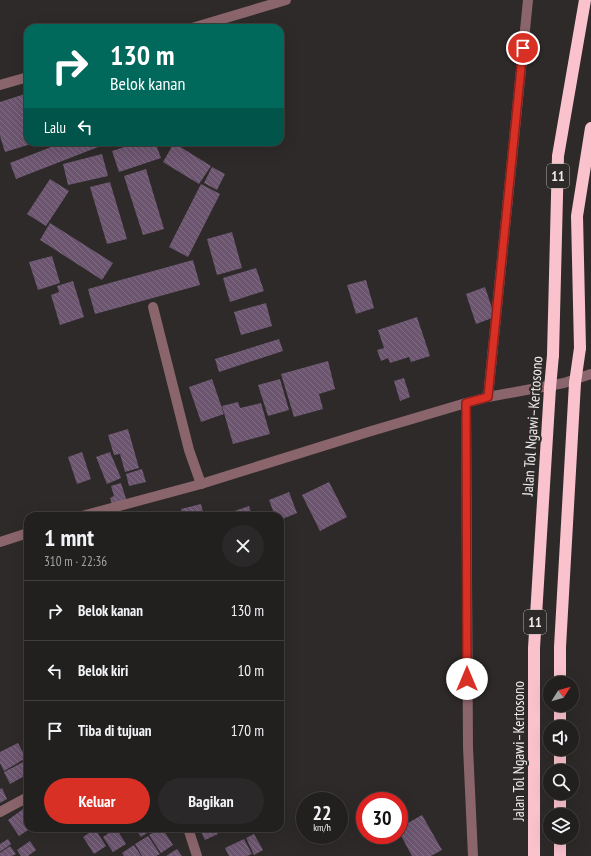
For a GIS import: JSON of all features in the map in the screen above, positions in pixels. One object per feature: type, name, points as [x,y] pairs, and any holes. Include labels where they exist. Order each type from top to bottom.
[{"type":"highway","name":"Jalan Tol Ngawi–Kertosono","points":[[534,856],[534,648],[553,355],[558,156],[585,0]]},
{"type":"highway","name":"11","points":[[560,676],[560,647],[575,383],[580,348],[577,216],[591,128]]},
{"type":"highway","points":[[560,844],[560,856]]},
{"type":"street","points":[[205,24],[286,0]]},
{"type":"street","points":[[488,397],[528,0]]},
{"type":"street","points":[[0,85],[24,78]]},
{"type":"street","points":[[153,307],[189,450],[201,484]]},
{"type":"street","points":[[97,512],[201,484],[466,403],[488,397],[564,383],[591,374]]},
{"type":"street","points":[[466,403],[468,747],[473,856]]},
{"type":"street","points":[[0,542],[24,534]]},
{"type":"street","points":[[0,812],[24,799]]},
{"type":"street","points":[[189,832],[197,856]]},
{"type":"building","points":[[24,94],[24,146],[5,152],[0,136],[0,102]]},
{"type":"building","points":[[54,146],[101,146],[16,179],[10,163]]},
{"type":"building","points":[[128,146],[156,146],[161,158],[119,172],[112,151]]},
{"type":"building","points":[[172,146],[179,146],[211,166],[199,184],[163,162]]},
{"type":"building","points":[[102,154],[108,176],[68,185],[63,164]]},
{"type":"building","points":[[212,167],[225,174],[217,190],[204,183]]},
{"type":"building","points":[[146,169],[164,229],[143,235],[124,176]]},
{"type":"building","points":[[50,179],[69,191],[46,226],[27,214]]},
{"type":"building","points":[[110,182],[127,239],[107,244],[90,187]]},
{"type":"building","points":[[201,184],[220,194],[188,257],[169,247]]},
{"type":"building","points":[[50,223],[113,263],[102,280],[40,240]]},
{"type":"building","points":[[232,232],[242,268],[217,275],[207,239]]},
{"type":"building","points":[[52,256],[60,283],[38,290],[29,262]]},
{"type":"building","points":[[193,260],[200,285],[95,314],[88,289]]},
{"type":"building","points":[[256,268],[264,291],[230,302],[223,278]]},
{"type":"building","points":[[366,280],[374,308],[356,314],[347,285]]},
{"type":"building","points":[[73,281],[84,317],[60,325],[51,295],[59,292],[57,286]]},
{"type":"building","points":[[485,287],[495,317],[476,324],[466,294]]},
{"type":"building","points":[[266,303],[272,326],[241,335],[234,312]]},
{"type":"building","points":[[417,317],[430,356],[411,362],[409,357],[390,363],[388,358],[381,361],[377,350],[384,348],[378,330]]},
{"type":"building","points":[[279,339],[283,351],[219,372],[215,359]]},
{"type":"building","points":[[328,361],[335,389],[319,394],[323,409],[294,417],[281,374]]},
{"type":"building","points":[[404,378],[410,397],[400,401],[394,381]]},
{"type":"building","points":[[212,379],[224,414],[201,422],[189,387]]},
{"type":"building","points":[[280,379],[289,410],[268,416],[258,385]]},
{"type":"building","points":[[238,402],[240,408],[261,403],[270,434],[233,444],[222,406]]},
{"type":"building","points":[[128,429],[139,468],[125,472],[120,454],[114,455],[108,435]]},
{"type":"building","points":[[82,452],[91,479],[77,484],[68,457]]},
{"type":"building","points":[[110,452],[121,478],[107,484],[96,457]]},
{"type":"building","points":[[142,469],[146,482],[129,486],[126,474]]},
{"type":"building","points":[[329,482],[347,517],[320,531],[302,495]]},
{"type":"building","points":[[121,483],[127,502],[113,507],[110,498],[114,496],[111,486]]},
{"type":"building","points":[[289,492],[297,513],[284,518],[284,512],[274,512],[269,500]]},
{"type":"building","points":[[201,504],[203,512],[182,512],[181,509]]},
{"type":"building","points":[[249,506],[251,512],[232,512]]},
{"type":"building","points":[[18,743],[24,754],[24,759],[4,771],[0,763],[0,752]]},
{"type":"building","points":[[24,762],[24,776],[10,784],[4,772]]},
{"type":"building","points":[[2,788],[7,799],[0,803],[0,789]]},
{"type":"building","points":[[23,809],[25,832],[19,836],[8,820]]},
{"type":"building","points":[[422,815],[442,850],[431,856],[412,856],[406,844],[408,844],[408,823]]},
{"type":"building","points":[[90,832],[97,832],[106,846],[94,854],[83,837]]},
{"type":"building","points":[[110,832],[118,832],[126,844],[113,852],[103,837]]},
{"type":"building","points":[[138,832],[148,832],[141,837]]},
{"type":"building","points":[[154,832],[165,832],[173,845],[161,853],[149,835]]},
{"type":"building","points":[[201,832],[217,832],[218,834],[205,840]]},
{"type":"building","points":[[254,834],[263,850],[254,855],[246,838]]},
{"type":"building","points":[[148,836],[160,854],[156,856],[142,856],[135,844]]},
{"type":"building","points":[[8,839],[11,844],[0,852],[0,844]]},
{"type":"building","points":[[244,839],[252,854],[247,856],[229,856],[225,848]]},
{"type":"building","points":[[30,841],[36,850],[28,856],[21,856],[17,850]]},
{"type":"building","points":[[134,845],[141,856],[124,856],[122,853]]},
{"type":"building","points":[[10,846],[16,854],[12,856],[0,856],[0,853]]},
{"type":"building","points":[[177,849],[182,856],[166,856]]},
{"type":"route","points":[[467,679],[466,403],[488,397],[523,48]]}]
